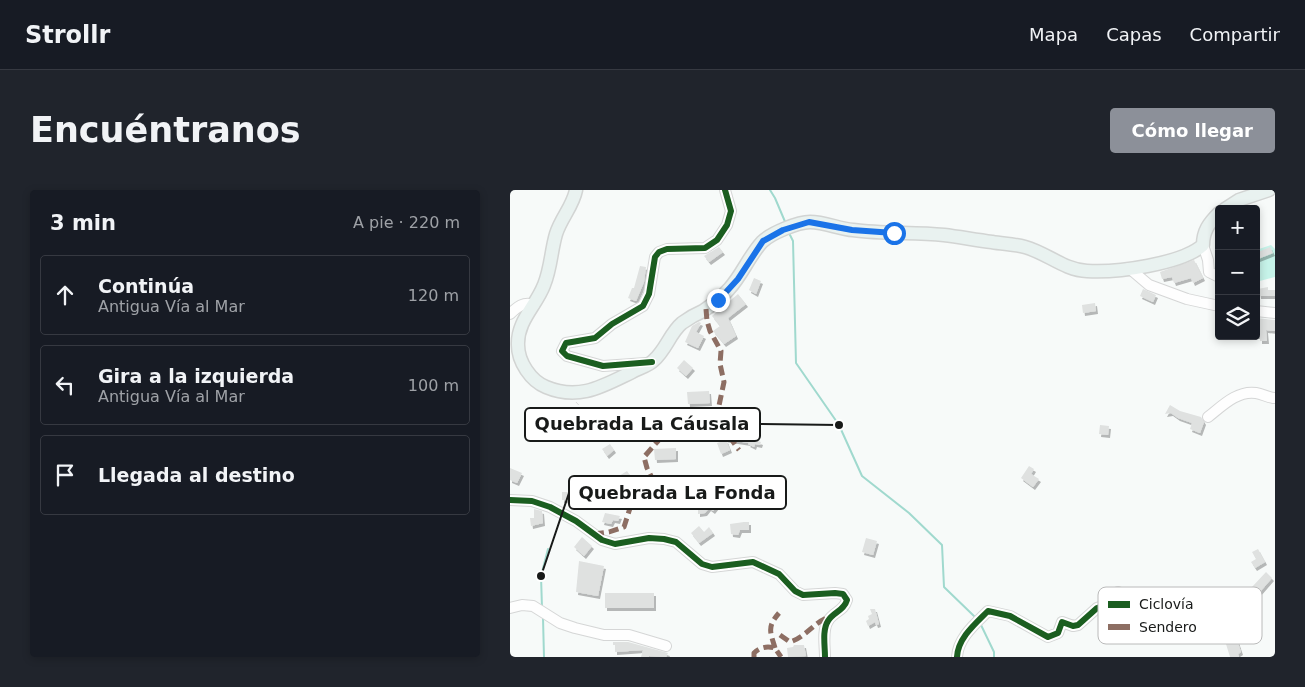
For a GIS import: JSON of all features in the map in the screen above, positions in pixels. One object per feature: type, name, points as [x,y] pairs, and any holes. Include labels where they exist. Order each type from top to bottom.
[{"type":"main road","points":[[576,190],[557,232],[548,277],[534,305],[525,316],[519,332],[518,346],[520,358],[531,376],[540,384],[552,390],[569,393],[592,391],[652,362],[665,348],[681,324],[706,309],[727,291],[763,241],[787,228],[809,222],[852,230],[943,235],[1025,247],[1040,252],[1075,270],[1088,271],[1129,268],[1165,262],[1194,252],[1203,245],[1203,234],[1215,218]]},
{"type":"main road","points":[[1231,205],[1239,200],[1269,190]]},
{"type":"street","points":[[652,362],[602,366],[567,356],[562,351],[566,343],[595,338],[612,324],[643,306],[649,294],[655,257],[659,252],[667,248],[705,248],[717,240],[727,226],[731,211],[725,190]]},
{"type":"street","points":[[1203,245],[1208,260],[1209,272],[1215,276]]},
{"type":"street","points":[[1129,268],[1149,285],[1215,305]]},
{"type":"street","points":[[510,314],[522,304],[534,305]]},
{"type":"street","points":[[1260,311],[1275,313]]},
{"type":"street","points":[[1208,418],[1232,399],[1245,393],[1256,393],[1275,398]]},
{"type":"street","points":[[510,500],[532,501],[550,508],[576,521],[602,540],[615,544],[649,538],[664,539],[676,542],[702,564],[712,567],[753,562],[779,574],[795,592],[803,595],[843,594],[847,600],[846,606],[827,622],[825,630],[825,657]]},
{"type":"street","points":[[510,608],[533,606],[560,622],[575,628],[604,635],[629,635],[666,646]]},
{"type":"street","points":[[957,657],[957,652],[968,631],[988,611],[1010,616],[1048,637],[1058,633],[1062,622],[1073,626],[1078,625],[1098,608]]},
{"type":"path","points":[[569,393],[585,412],[602,408],[617,411],[641,420],[658,434]]},
{"type":"green space","points":[[1271,245],[1275,249],[1275,277],[1260,281],[1260,250]]},
{"type":"building","points":[[719,247],[723,252],[709,262],[704,256]]},
{"type":"building","points":[[1270,247],[1273,253],[1260,258],[1260,251]]},
{"type":"building","points":[[1194,260],[1203,278],[1193,283],[1191,278],[1174,283],[1172,277],[1162,279],[1160,272]]},
{"type":"building","points":[[640,266],[646,267],[644,282],[636,301],[628,298],[632,288],[634,288]]},
{"type":"building","points":[[754,278],[761,281],[756,294],[749,290]]},
{"type":"building","points":[[1268,287],[1268,290],[1275,290],[1275,296],[1260,296],[1260,289]]},
{"type":"building","points":[[1143,289],[1156,295],[1153,302],[1140,296]]},
{"type":"building","points":[[738,294],[746,304],[728,318],[736,336],[724,344],[713,331],[720,326],[712,316]]},
{"type":"building","points":[[1095,303],[1096,311],[1083,313],[1082,305]]},
{"type":"building","points":[[1260,318],[1275,320],[1275,331],[1266,330],[1267,341],[1260,340]]},
{"type":"building","points":[[699,322],[701,323],[696,332],[704,336],[698,348],[685,342],[692,326]]},
{"type":"building","points":[[684,360],[693,368],[686,376],[677,368]]},
{"type":"building","points":[[709,391],[710,403],[688,404],[687,392]]},
{"type":"building","points":[[1170,405],[1180,411],[1201,417],[1204,422],[1200,433],[1190,429],[1192,423],[1178,418],[1171,413],[1165,414]]},
{"type":"building","points":[[1100,425],[1109,426],[1108,435],[1099,434]]},
{"type":"building","points":[[722,426],[731,440],[733,426],[744,427],[743,436],[761,442],[760,445],[755,444],[754,447],[749,443],[723,439],[716,430]]},
{"type":"building","points":[[726,440],[730,450],[721,454],[717,443]]},
{"type":"building","points":[[610,444],[614,450],[607,456],[602,449]]},
{"type":"building","points":[[676,448],[676,459],[655,460],[654,449]]},
{"type":"building","points":[[1029,466],[1034,469],[1031,474],[1039,479],[1033,487],[1021,478]]},
{"type":"building","points":[[510,468],[522,473],[517,483],[510,480]]},
{"type":"building","points":[[627,471],[632,478],[624,483],[619,476]]},
{"type":"building","points":[[571,488],[578,489],[578,501],[562,500],[562,492],[570,492]]},
{"type":"building","points":[[710,501],[717,506],[713,511],[709,508],[705,513],[698,514],[698,506],[701,503]]},
{"type":"building","points":[[534,509],[542,511],[543,523],[531,526],[530,518],[534,518]]},
{"type":"building","points":[[605,513],[620,516],[618,521],[613,520],[611,524],[602,522]]},
{"type":"building","points":[[749,522],[749,530],[740,530],[738,535],[731,534],[730,524]]},
{"type":"building","points":[[699,526],[704,532],[709,527],[713,533],[699,543],[691,533]]},
{"type":"building","points":[[582,537],[592,546],[584,556],[574,547]]},
{"type":"building","points":[[866,538],[877,541],[873,555],[862,552]]},
{"type":"building","points":[[1258,549],[1265,562],[1255,568],[1251,562],[1256,559],[1252,552]]},
{"type":"building","points":[[579,561],[604,566],[598,596],[576,592]]},
{"type":"building","points":[[1266,572],[1272,578],[1262,590],[1262,587],[1252,587]]},
{"type":"building","points":[[605,593],[654,593],[654,608],[605,608]]},
{"type":"building","points":[[870,609],[875,609],[879,624],[876,625],[875,622],[868,626],[866,621],[869,619],[868,616],[872,614]]},
{"type":"building","points":[[613,642],[628,642],[668,653],[666,657],[641,657],[643,650],[615,652]]},
{"type":"building","points":[[1226,644],[1238,644],[1241,652],[1238,654],[1239,657],[1230,657]]},
{"type":"building","points":[[794,645],[804,645],[806,656],[788,657],[787,648]]},
{"type":"waterway","points":[[770,190],[786,224]]},
{"type":"waterway","points":[[789,233],[793,241],[796,363],[839,425],[862,476],[909,513],[942,545],[944,587],[975,617]]},
{"type":"waterway","points":[[542,608],[541,576],[548,549]]},
{"type":"waterway","points":[[543,618],[544,657]]},
{"type":"waterway","points":[[981,625],[994,652],[994,657]]},
{"type":"marked path","points":[[706,309],[710,331],[721,351],[720,364],[724,382],[717,415],[739,450]]},
{"type":"marked path","points":[[594,534],[624,527],[631,505],[655,490],[656,486],[644,457],[658,441],[658,434]]},
{"type":"marked path","points":[[775,648],[771,626],[779,613]]},
{"type":"marked path","points":[[780,635],[790,642],[796,640],[819,622],[829,617]]},
{"type":"marked path","points":[[754,657],[754,653],[759,649],[769,647],[775,648],[781,657]]},
{"type":"cycle path","points":[[652,362],[603,366],[567,356],[562,351],[566,343],[595,338],[612,324],[643,306],[649,294],[655,257],[659,252],[667,249],[705,248],[717,240],[727,225],[731,211],[725,190]]},
{"type":"cycle path","points":[[510,500],[532,501],[550,507],[576,521],[602,540],[615,544],[649,538],[664,539],[676,542],[702,564],[712,567],[753,562],[779,574],[795,591],[803,595],[843,594],[847,600],[846,604],[830,618],[826,625],[824,633],[825,657]]},
{"type":"cycle path","points":[[957,657],[960,644],[964,638],[988,611],[1010,616],[1048,637],[1058,633],[1062,622],[1073,626],[1078,625],[1098,608]]},
{"type":"place","name":"Quebrada La Cáusala","points":[[839,425]]},
{"type":"place","name":"Quebrada La Fonda","points":[[541,576]]},
{"type":"route","points":[[718,300],[738,279],[748,261],[763,241],[793,226],[809,222],[852,230],[894,233]]}]
